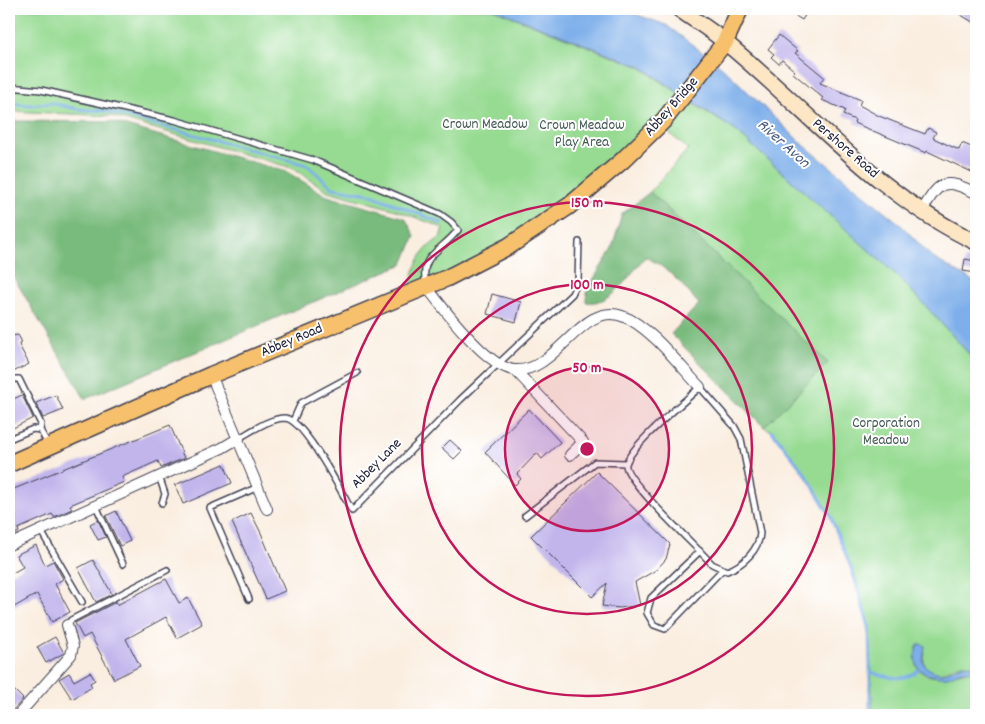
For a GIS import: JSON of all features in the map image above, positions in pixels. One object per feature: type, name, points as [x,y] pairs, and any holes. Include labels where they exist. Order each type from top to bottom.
[{"type":"main road","name":"Pershore Road","points":[[679,9],[922,211],[954,232],[976,242]]},
{"type":"main road","name":"Abbey Bridge","points":[[568,206],[623,160],[664,120],[723,44],[740,9]]},
{"type":"main road","name":"Abbey Road","points":[[9,464],[211,376],[426,286],[509,246],[568,206]]},
{"type":"street","points":[[922,211],[931,194],[946,183],[953,183],[976,193]]},
{"type":"street","points":[[426,286],[448,316],[499,364],[515,370],[584,442],[570,455]]},
{"type":"street","points":[[515,370],[543,362],[593,318],[607,313],[622,315],[636,323],[700,387]]},
{"type":"street","points":[[211,376],[239,438],[266,510]]},
{"type":"street","points":[[9,545],[222,448],[239,438]]},
{"type":"street","points":[[18,715],[76,656],[67,625]]},
{"type":"lane","points":[[9,87],[41,90],[174,120],[313,160],[440,214],[458,230],[449,242],[425,262],[423,272],[426,286]]},
{"type":"lane","points":[[499,364],[526,335],[572,294],[578,281],[579,242]]},
{"type":"lane","name":"Abbey Lane","points":[[293,421],[309,439],[352,511],[460,400],[499,364]]},
{"type":"lane","points":[[239,438],[271,421],[286,418],[293,421],[301,403],[357,373]]},
{"type":"lane","points":[[9,379],[19,379],[41,424],[40,430],[49,447]]},
{"type":"lane","points":[[626,463],[652,433],[700,387],[734,426],[742,438],[760,533],[759,542],[749,555],[733,569],[722,570],[664,629],[654,626],[647,613],[651,598],[700,551]]},
{"type":"lane","points":[[9,439],[33,429],[40,430]]},
{"type":"lane","points":[[525,516],[596,462],[626,463]]},
{"type":"lane","points":[[626,463],[628,474],[636,486],[700,551],[722,570]]},
{"type":"lane","points":[[159,476],[165,494],[162,503]]},
{"type":"lane","points":[[250,598],[210,508],[258,487]]},
{"type":"lane","points":[[95,505],[123,564]]},
{"type":"lane","points":[[40,530],[82,602]]},
{"type":"lane","points":[[67,625],[71,620],[114,596],[167,570]]},
{"type":"green space","name":"Crown Meadow","points":[[9,9],[493,9],[640,67],[681,95],[632,151],[498,249],[410,291],[418,261],[422,254],[440,238],[443,228],[396,210],[328,191],[292,168],[111,116],[9,111]]},
{"type":"green space","name":"Corporation Meadow","points":[[686,99],[736,131],[902,280],[970,355],[976,366],[976,667],[964,664],[943,672],[935,672],[927,668],[925,664],[925,652],[916,665],[921,672],[935,677],[974,672],[976,674],[976,715],[873,715],[869,627],[853,573],[830,515],[806,475],[772,431],[764,427],[827,363],[650,192],[688,149],[664,129]]},
{"type":"green space","points":[[9,121],[112,122],[287,172],[327,196],[405,218],[415,236],[403,264],[85,399],[13,276],[9,274]]},
{"type":"green space","points":[[650,192],[828,363],[764,427],[671,334],[699,304],[674,277],[653,261],[645,257],[612,294],[595,302],[586,302],[587,290],[612,249],[622,214]]},
{"type":"water","name":"River Avon","points":[[494,9],[621,9],[666,25],[722,67],[800,142],[900,224],[933,258],[976,283],[976,366],[970,355],[902,280],[736,131],[640,66]]},
{"type":"water","points":[[921,644],[925,646],[923,662],[926,667],[933,671],[942,674],[964,664],[976,667],[976,674],[961,671],[947,677],[929,675],[917,666],[915,657],[917,646]]},
{"type":"building","points":[[784,9],[809,9],[802,20]]},
{"type":"building","points":[[951,9],[976,9],[976,24]]},
{"type":"building","points":[[779,35],[798,51],[795,53],[824,77],[820,83],[861,100],[859,105],[879,116],[925,134],[928,128],[936,132],[933,138],[959,150],[962,143],[976,149],[976,174],[927,151],[926,153],[854,123],[855,120],[843,115],[845,110],[822,100],[823,98],[793,73],[795,71],[782,60],[779,64],[771,57],[774,54],[768,49]]},
{"type":"building","points":[[965,259],[976,261],[976,273],[963,271]]},
{"type":"building","points":[[492,294],[521,302],[516,322],[487,314]]},
{"type":"building","points":[[18,335],[21,340],[19,345],[29,364],[9,374],[9,336]]},
{"type":"building","points":[[22,395],[33,418],[9,430],[9,401]]},
{"type":"building","points":[[56,395],[63,410],[43,418],[36,403]]},
{"type":"building","points":[[529,409],[560,442],[542,459],[537,453],[517,474],[521,479],[515,485],[485,452]]},
{"type":"building","points":[[170,425],[184,458],[161,468],[158,461],[122,477],[124,482],[70,505],[72,509],[54,517],[52,514],[18,529],[19,532],[9,537],[9,491]]},
{"type":"building","points":[[450,440],[462,451],[454,459],[442,448]]},
{"type":"building","points":[[224,464],[232,483],[183,504],[175,485]]},
{"type":"building","points":[[597,472],[670,544],[666,559],[656,570],[635,582],[640,605],[620,608],[602,606],[607,583],[592,597],[531,536]]},
{"type":"building","points":[[116,511],[130,541],[120,546],[106,516]]},
{"type":"building","points":[[251,513],[285,591],[266,599],[232,522]]},
{"type":"building","points":[[98,520],[106,537],[98,540],[90,524]]},
{"type":"building","points":[[36,545],[45,565],[53,561],[63,579],[55,584],[70,612],[52,622],[37,594],[9,610],[9,575],[23,567],[16,555]]},
{"type":"building","points":[[93,560],[112,594],[96,602],[78,568]]},
{"type":"building","points":[[166,579],[179,603],[188,598],[202,624],[177,638],[166,617],[126,639],[140,666],[114,679],[90,634],[83,638],[75,623],[116,602],[117,605]]},
{"type":"building","points":[[55,637],[64,653],[46,663],[37,647]]},
{"type":"building","points":[[90,672],[95,680],[90,683],[92,687],[72,699],[59,679],[69,673],[74,681]]},
{"type":"building","points":[[9,685],[23,699],[12,711],[9,708]]},
{"type":"waterway","points":[[9,103],[29,105],[51,103],[77,109],[106,111],[307,165],[333,188],[369,194],[442,223]]},
{"type":"waterway","points":[[772,431],[806,475],[830,515],[853,573],[869,627],[870,672],[901,678],[918,670]]},
{"type":"waterway","points":[[870,672],[870,715]]},
{"type":"park label","name":"Crown Meadow Play Area","points":[[582,134]]}]
